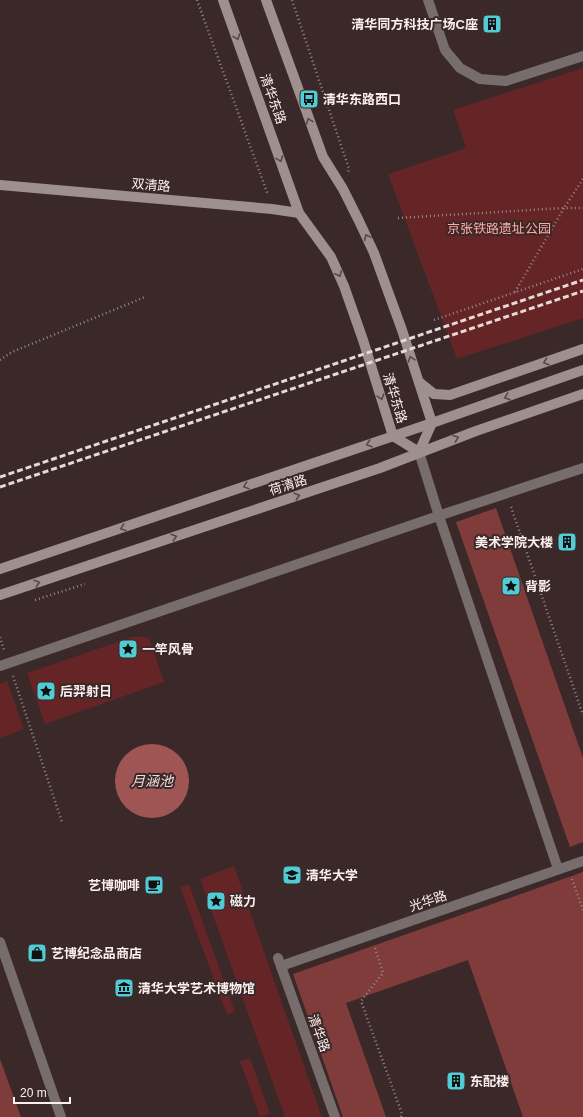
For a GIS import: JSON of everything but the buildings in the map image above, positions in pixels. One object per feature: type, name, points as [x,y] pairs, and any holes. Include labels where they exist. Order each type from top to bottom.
[{"type":"main road","name":"清华东路","points":[[224,0],[299,213],[331,257],[344,286],[363,340],[393,436],[419,452]]},
{"type":"main road","name":"清华东路","points":[[266,0],[299,95],[323,157],[343,189],[374,253],[394,306],[432,423]]},
{"type":"main road","name":"双清路","points":[[0,185],[272,209],[299,213]]},
{"type":"main road","points":[[419,382],[434,394],[450,395],[583,349]]},
{"type":"main road","name":"荷清路","points":[[0,569],[432,423],[583,370]]},
{"type":"main road","name":"荷清路","points":[[0,595],[380,468],[476,431],[583,394]]},
{"type":"main road","points":[[419,452],[432,423]]},
{"type":"street","points":[[428,0],[445,50],[460,68],[480,79],[506,81],[583,56]]},
{"type":"street","points":[[419,452],[439,516],[563,868]]},
{"type":"street","points":[[4,665],[583,468]]},
{"type":"street","name":"光华路","points":[[280,962],[371,934],[583,861]]},
{"type":"street","points":[[0,942],[61,1117]]},
{"type":"street","name":"清华路","points":[[280,962],[335,1117]]},
{"type":"path","points":[[292,0],[349,169],[343,189]]},
{"type":"path","points":[[514,293],[564,208],[583,179]]},
{"type":"path","points":[[398,218],[583,208]]},
{"type":"path","points":[[434,320],[583,269]]},
{"type":"path","points":[[0,360],[12,352],[145,297]]},
{"type":"path","points":[[507,494],[583,715]]},
{"type":"path","points":[[0,637],[4,665],[62,822]]},
{"type":"path","points":[[563,868],[583,910]]},
{"type":"path","points":[[371,934],[383,973],[361,1001],[402,1114],[401,1117]]},
{"type":"green space","name":"京张铁路遗址公园","points":[[583,68],[583,318],[457,359],[388,174],[466,148],[453,110]]},
{"type":"green space","points":[[135,636],[149,638],[164,682],[45,724],[27,673]]},
{"type":"green space","points":[[7,681],[24,729],[0,738],[0,684]]},
{"type":"green space","points":[[234,866],[322,1117],[285,1117],[200,879]]},
{"type":"green space","points":[[189,884],[235,1012],[227,1015],[180,887]]},
{"type":"green space","points":[[250,1058],[270,1114],[260,1117],[240,1061]]},
{"type":"shaded area","points":[[496,508],[583,758],[583,842],[570,847],[456,522]]},
{"type":"shaded area","points":[[583,872],[583,1117],[523,1117],[468,960],[346,1003],[386,1117],[343,1117],[293,974]]},
{"type":"shaded area","points":[[0,1059],[21,1117],[0,1117]]},
{"type":"water","name":"月涵池","points":[[152,744],[166,747],[178,755],[186,767],[189,781],[186,795],[178,807],[166,815],[152,818],[138,815],[126,807],[118,795],[115,781],[118,767],[126,755],[138,747]]},
{"type":"railway","points":[[0,477],[583,280]]},
{"type":"railway","points":[[0,487],[583,291]]},
{"type":"place","name":"清华同方科技广场C座","points":[[492,24]]},
{"type":"place","name":"清华东路西口","points":[[309,99]]},
{"type":"place","name":"美术学院大楼","points":[[567,542]]},
{"type":"place","name":"背影","points":[[511,586]]},
{"type":"place","name":"一竿风骨","points":[[128,649]]},
{"type":"place","name":"后羿射日","points":[[46,691]]},
{"type":"place","name":"清华大学","points":[[292,875]]},
{"type":"place","name":"艺博咖啡","points":[[154,885]]},
{"type":"place","name":"磁力","points":[[216,901]]},
{"type":"place","name":"艺博纪念品商店","points":[[37,953]]},
{"type":"place","name":"清华大学艺术博物馆","points":[[124,988]]},
{"type":"place","name":"东配楼","points":[[456,1081]]}]
